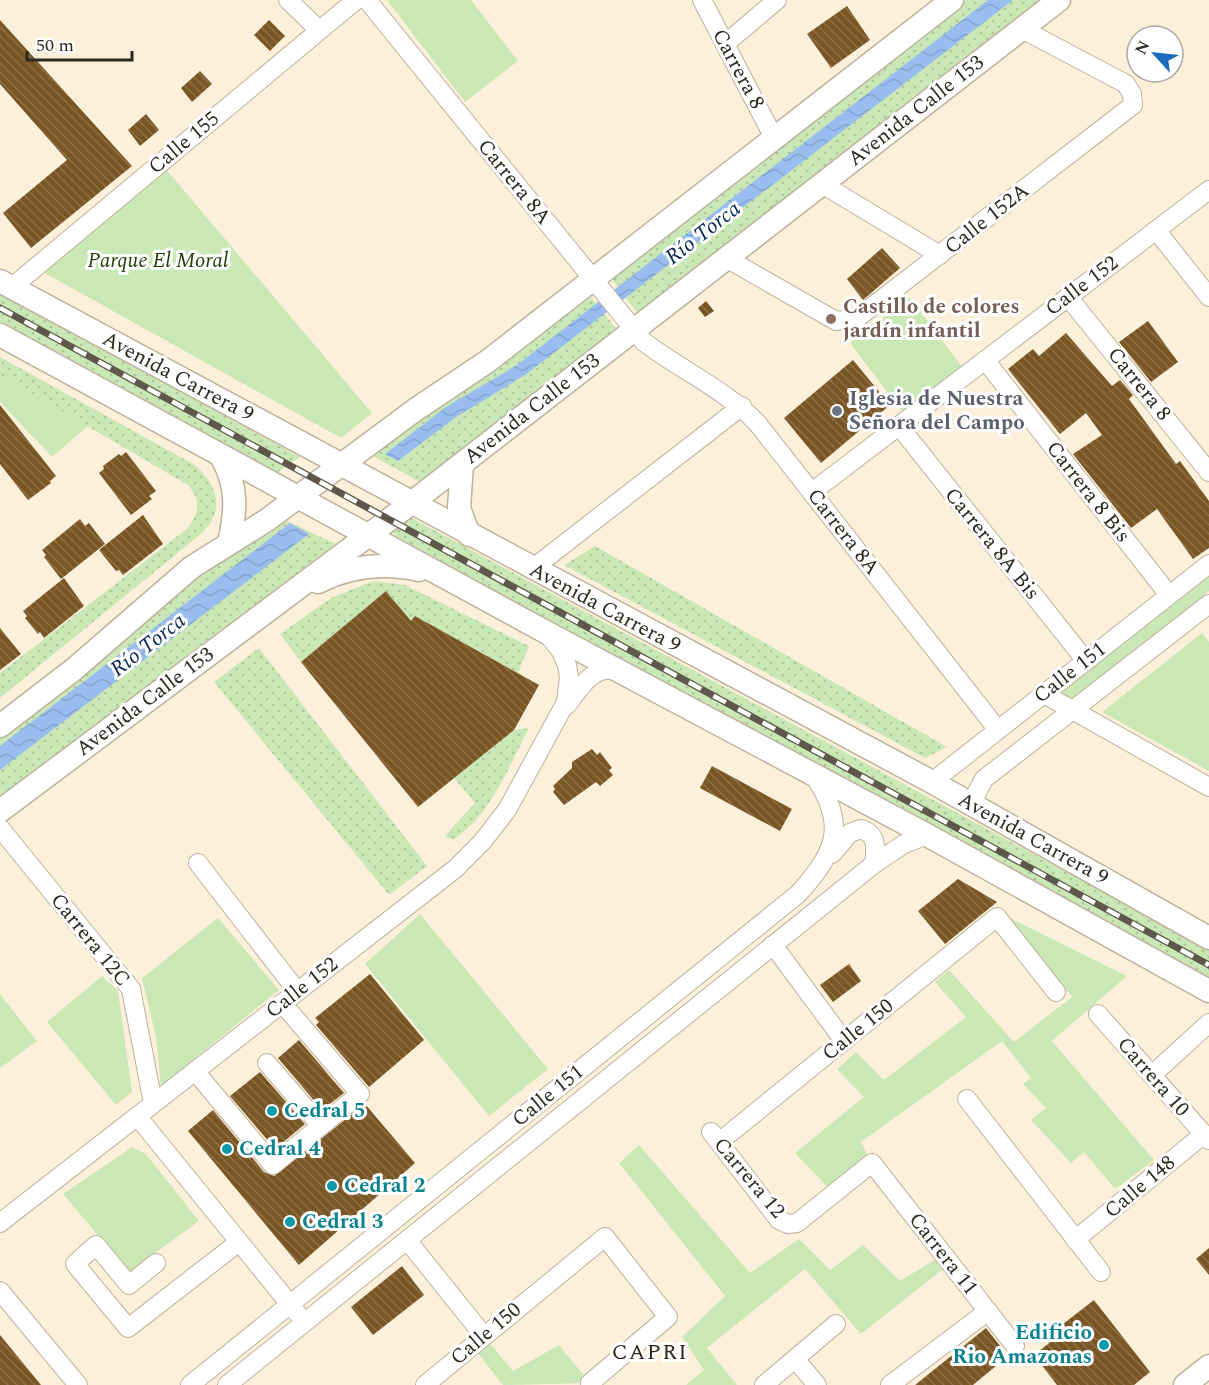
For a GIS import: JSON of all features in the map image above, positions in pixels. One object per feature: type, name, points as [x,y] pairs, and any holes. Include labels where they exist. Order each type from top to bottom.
[{"type":"main road","points":[[0,726],[73,670],[192,567],[303,501],[346,469],[422,405],[597,285],[774,138],[952,0]]},
{"type":"main road","name":"Avenida Calle 153","points":[[0,811],[462,464],[627,322],[654,315],[1059,0]]},
{"type":"main road","name":"Avenida Carrera 9","points":[[6,284],[410,504],[932,782],[1209,938]]},
{"type":"main road","points":[[0,335],[222,458],[927,835],[1209,991]]},
{"type":"main road","points":[[222,458],[231,472],[235,495],[229,543]]},
{"type":"main road","points":[[462,464],[459,508],[468,535]]},
{"type":"main road","points":[[276,603],[338,573],[364,567],[396,566],[437,573]]},
{"type":"main road","points":[[1185,1385],[1209,1366]]},
{"type":"street","points":[[288,0],[319,30]]},
{"type":"street","name":"Calle 155","points":[[6,284],[356,0]]},
{"type":"street","name":"Carrera 8A","points":[[367,0],[627,322],[666,358],[742,406],[998,730]]},
{"type":"street","name":"Carrera 8","points":[[702,0],[774,138]]},
{"type":"street","points":[[725,44],[777,0]]},
{"type":"street","name":"Calle 152A","points":[[726,258],[836,321],[856,319],[1133,105],[1132,94],[1126,84],[1022,29]]},
{"type":"street","points":[[822,184],[940,255]]},
{"type":"street","name":"Calle 152","points":[[812,492],[1209,190]]},
{"type":"street","points":[[1156,230],[1209,297]]},
{"type":"street","name":"Carrera 8","points":[[1068,297],[1209,472]]},
{"type":"street","points":[[654,315],[654,339],[666,358]]},
{"type":"street","name":"Carrera 8 Bis","points":[[985,360],[1170,596]]},
{"type":"street","points":[[532,569],[742,406]]},
{"type":"street","name":"Carrera 8A Bis","points":[[898,426],[1086,661]]},
{"type":"street","name":"Calle 151","points":[[932,782],[1209,564]]},
{"type":"street","name":"Calle 151","points":[[977,807],[975,796],[984,778],[1209,604]]},
{"type":"street","name":"Calle 152","points":[[0,1223],[455,869],[482,842],[507,810],[560,714],[568,690],[567,665],[557,646],[542,630]]},
{"type":"street","name":"Calle 152","points":[[560,714],[594,673],[604,669],[616,670]]},
{"type":"street","points":[[1044,694],[1209,787]]},
{"type":"street","name":"Calle 151","points":[[190,1385],[777,912],[820,867],[832,846],[835,822],[824,791],[812,773]]},
{"type":"street","name":"Carrera 12C","points":[[0,828],[131,989],[153,1103]]},
{"type":"street","points":[[820,867],[855,829],[871,835],[875,842],[874,864]]},
{"type":"street","name":"Calle 151","points":[[227,1385],[874,864],[903,844],[927,835]]},
{"type":"street","points":[[198,863],[297,991]]},
{"type":"street","name":"Calle 150","points":[[715,1137],[844,1041],[997,917],[1056,992]]},
{"type":"street","points":[[773,945],[844,1041]]},
{"type":"street","points":[[195,1071],[273,1165],[360,1094],[282,1003]]},
{"type":"street","name":"Carrera 10","points":[[1098,1014],[1206,1137]]},
{"type":"street","points":[[1152,1075],[1209,1023]]},
{"type":"street","points":[[267,1064],[321,1126]]},
{"type":"street","points":[[967,1099],[1101,1272]]},
{"type":"street","points":[[137,1116],[289,1304],[308,1320]]},
{"type":"street","name":"Carrera 12","points":[[715,1137],[779,1220],[788,1224],[797,1223],[872,1163]]},
{"type":"street","name":"Calle 148","points":[[1075,1240],[1206,1137]]},
{"type":"street","name":"Carrera 11","points":[[872,1163],[1015,1346]]},
{"type":"street","name":"Calle 150","points":[[425,1385],[603,1237],[608,1238],[668,1317],[591,1384]]},
{"type":"street","points":[[407,1240],[484,1336]]},
{"type":"street","points":[[156,1263],[129,1285],[96,1245],[75,1264],[128,1328],[239,1242]]},
{"type":"street","points":[[0,1292],[78,1385]]},
{"type":"street","points":[[892,1384],[988,1311]]},
{"type":"street","points":[[764,1385],[836,1324]]},
{"type":"street","points":[[233,1351],[235,1363],[243,1372]]},
{"type":"street","points":[[795,1359],[817,1385]]},
{"type":"green space","points":[[387,0],[471,0],[518,61],[465,102]]},
{"type":"green space","points":[[963,0],[1048,0],[638,314],[609,275]]},
{"type":"green space","name":"Parque El Moral","points":[[165,168],[372,413],[341,438],[43,272]]},
{"type":"green space","points":[[0,294],[300,457],[277,473],[0,322]]},
{"type":"green space","points":[[591,297],[618,331],[425,485],[373,456],[412,421],[514,355]]},
{"type":"green space","points":[[909,297],[963,368],[904,414],[850,343]]},
{"type":"green space","points":[[0,357],[195,465],[214,490],[216,507],[209,525],[201,534],[0,698],[0,673],[188,528],[196,512],[197,501],[188,485],[0,375]]},
{"type":"green space","points":[[0,375],[88,426],[52,457],[0,402]]},
{"type":"green space","points":[[410,517],[1209,949],[1209,982],[405,545],[393,533],[398,524]]},
{"type":"green space","points":[[285,520],[338,545],[0,801],[0,737],[77,678],[197,574]]},
{"type":"green space","points":[[595,546],[947,747],[925,758],[564,565]]},
{"type":"green space","points":[[1209,571],[1209,591],[1069,701],[1056,693]]},
{"type":"green space","points":[[373,581],[405,585],[529,646],[518,673],[415,616],[411,621],[386,591],[301,662],[280,634],[331,598]]},
{"type":"green space","points":[[1202,633],[1209,642],[1209,771],[1102,712]]},
{"type":"green space","points":[[259,648],[427,866],[389,895],[214,682]]},
{"type":"green space","points":[[529,728],[506,774],[478,818],[453,840],[445,836],[475,803],[454,778],[514,730]]},
{"type":"green space","points":[[420,914],[548,1069],[489,1116],[365,964]]},
{"type":"green space","points":[[1006,916],[1127,976],[1052,1041],[1154,1160],[1115,1189],[1084,1152],[1071,1163],[1031,1120],[1046,1108],[1023,1084],[1031,1078],[1002,1041],[861,1142],[869,1158],[830,1190],[795,1153],[864,1097],[837,1069],[856,1052],[884,1080],[966,1017],[935,982],[949,970],[1014,1042],[1072,997]]},
{"type":"green space","points":[[218,918],[279,990],[161,1086],[156,1037],[142,978]]},
{"type":"green space","points":[[102,976],[118,991],[132,1092],[116,1105],[47,1022]]},
{"type":"green space","points":[[0,994],[37,1041],[0,1068]]},
{"type":"green space","points":[[639,1145],[750,1273],[799,1239],[830,1270],[863,1245],[900,1281],[938,1258],[943,1269],[861,1334],[805,1269],[707,1348],[737,1385],[686,1385],[704,1370],[682,1337],[725,1296],[619,1163]]},
{"type":"green space","points":[[132,1147],[146,1154],[199,1221],[129,1272],[63,1194]]},
{"type":"green space","points":[[484,1336],[513,1371],[559,1345],[590,1383],[503,1385],[472,1346]]},
{"type":"water","name":"Río Torca","points":[[988,0],[1013,0],[525,375],[456,417],[398,461],[385,454],[446,407],[517,365]]},
{"type":"water","name":"Río Torca","points":[[290,523],[309,534],[0,770],[0,746]]},
{"type":"building","points":[[847,6],[870,40],[831,68],[807,34]]},
{"type":"building","points":[[0,20],[132,166],[31,248],[3,213],[67,160],[0,84]]},
{"type":"building","points":[[269,20],[285,36],[270,51],[254,35]]},
{"type":"building","points":[[200,71],[212,84],[192,102],[181,88]]},
{"type":"building","points":[[146,114],[159,130],[140,146],[128,130]]},
{"type":"building","points":[[882,248],[900,268],[863,300],[847,279]]},
{"type":"building","points":[[706,301],[714,311],[705,317],[698,308]]},
{"type":"building","points":[[1148,321],[1178,362],[1151,382],[1119,342]]},
{"type":"building","points":[[1066,333],[1112,386],[1120,380],[1133,395],[1129,399],[1176,464],[1180,461],[1209,501],[1209,548],[1193,559],[1157,509],[1131,528],[1073,454],[1102,435],[1086,413],[1060,434],[1008,369],[1033,349],[1039,356]]},
{"type":"building","name":"Iglesia de Nuestra Señora del Campo","points":[[853,360],[890,405],[821,463],[784,418]]},
{"type":"building","points":[[0,405],[56,476],[50,481],[51,483],[28,500],[0,464]]},
{"type":"building","points":[[126,452],[156,491],[149,496],[152,499],[131,515],[99,473],[104,469],[103,466],[119,454],[121,456]]},
{"type":"building","points":[[143,515],[163,544],[123,575],[119,570],[116,571],[99,550]]},
{"type":"building","points":[[80,519],[85,526],[89,523],[105,544],[61,579],[44,557],[46,555],[42,550]]},
{"type":"building","points":[[64,578],[84,606],[44,638],[25,618],[27,616],[23,611]]},
{"type":"building","points":[[386,591],[411,621],[415,616],[539,685],[514,730],[418,807],[301,662]]},
{"type":"building","points":[[0,628],[21,654],[0,670]]},
{"type":"building","points":[[592,749],[597,755],[600,752],[612,768],[609,770],[613,775],[600,786],[596,782],[564,805],[553,792],[555,789],[553,786],[572,768],[572,762]]},
{"type":"building","points":[[712,766],[792,809],[780,831],[700,788]]},
{"type":"building","points":[[958,879],[997,902],[945,944],[918,911]]},
{"type":"building","points":[[849,964],[861,981],[833,1002],[820,985]]},
{"type":"building","points":[[370,974],[424,1040],[369,1087],[316,1025],[319,1022],[315,1018]]},
{"type":"building","points":[[299,1040],[344,1093],[322,1110],[278,1058]]},
{"type":"building","name":"Cedral 5","points":[[260,1072],[305,1124],[275,1149],[230,1096]]},
{"type":"building","points":[[365,1104],[415,1163],[299,1265],[188,1131],[213,1110],[264,1172],[274,1176]]},
{"type":"building","points":[[1209,1248],[1209,1275],[1196,1259]]},
{"type":"building","points":[[402,1266],[424,1295],[373,1335],[351,1307]]},
{"type":"building","points":[[1094,1300],[1150,1372],[1134,1385],[1057,1385],[1034,1355],[1067,1329],[1063,1324]]},
{"type":"building","points":[[986,1328],[1008,1356],[973,1385],[915,1385]]},
{"type":"building","points":[[0,1335],[41,1385],[0,1385]]},
{"type":"railway","points":[[0,308],[1209,965]]},
{"type":"place","name":"Castillo de colores jardín infantil","points":[[831,319]]},
{"type":"place","name":"Iglesia de Nuestra Señora del Campo","points":[[837,411]]},
{"type":"place","name":"Cedral 5","points":[[272,1111]]},
{"type":"place","name":"Cedral 4","points":[[227,1149]]},
{"type":"place","name":"Cedral 2","points":[[332,1186]]},
{"type":"place","name":"Cedral 3","points":[[290,1222]]},
{"type":"place","name":"Edificio Rio Amazonas","points":[[1104,1345]]},
{"type":"district","name":"CAPRI","points":[[650,1352]]}]
